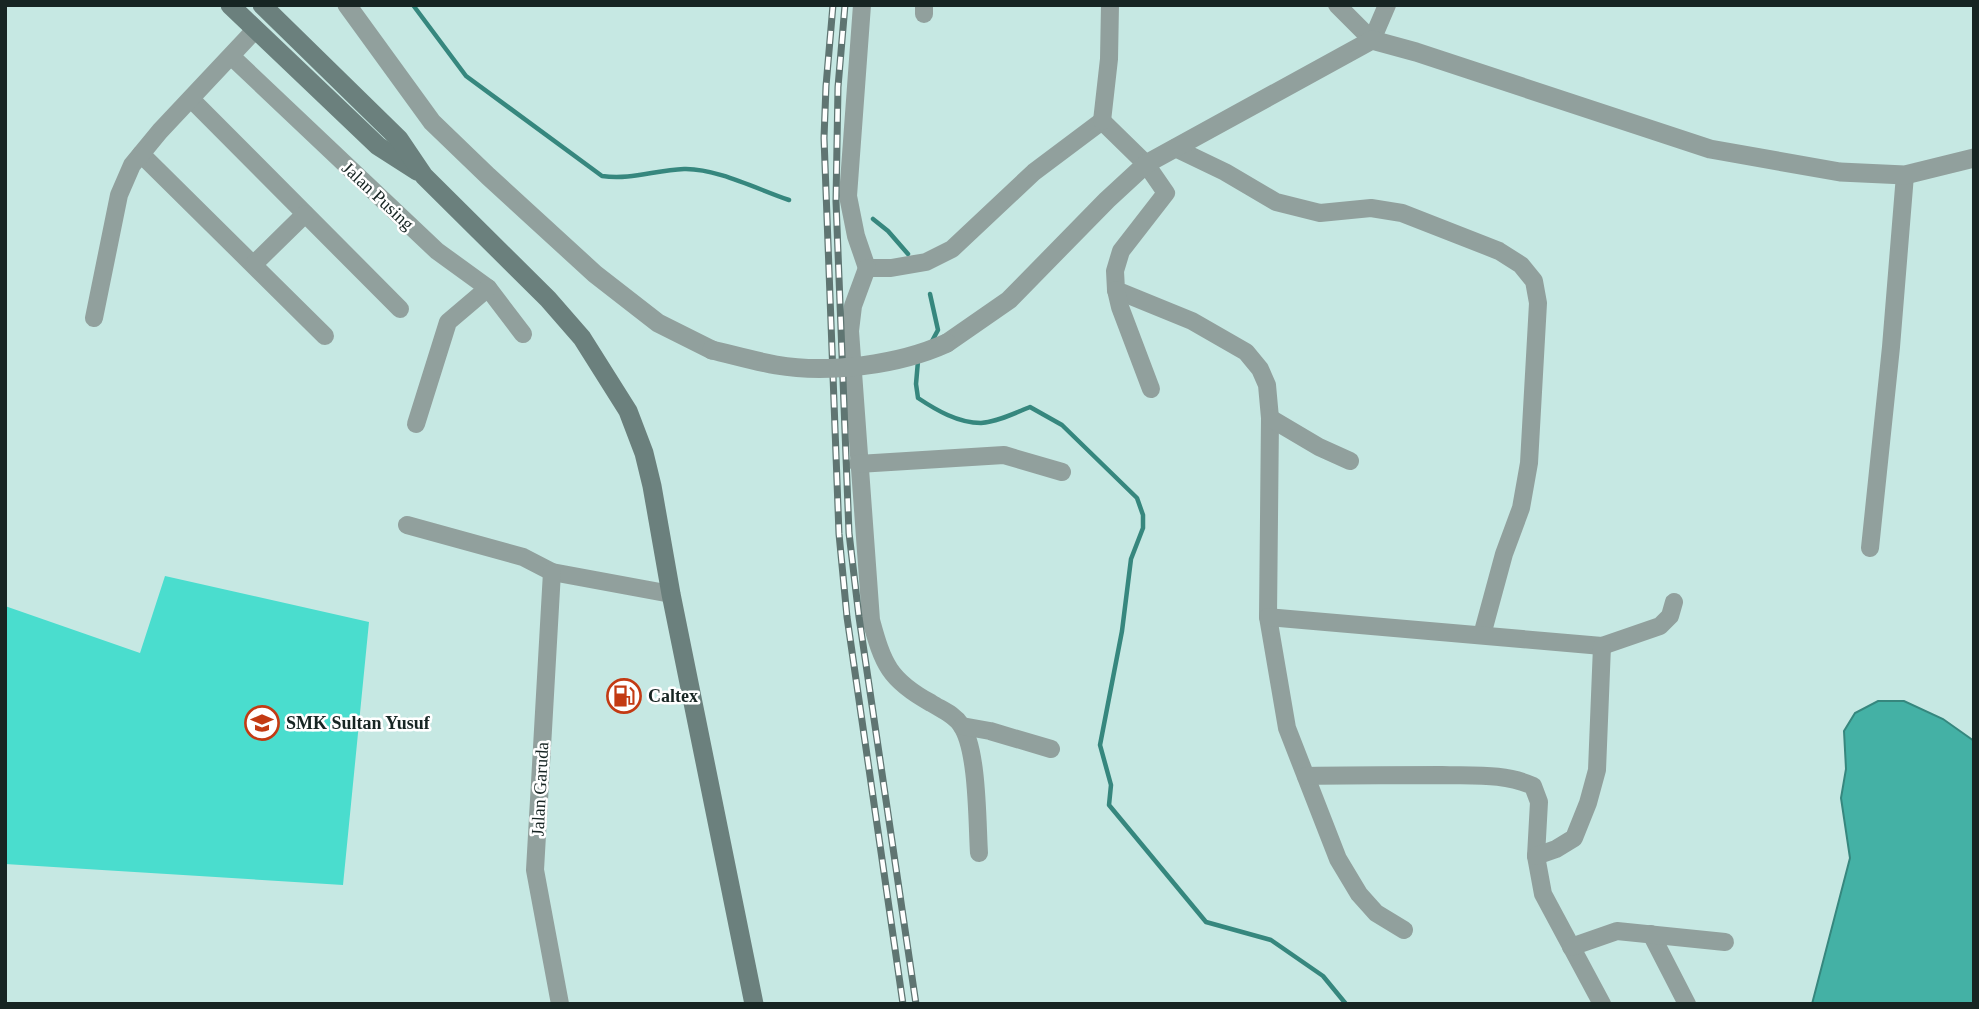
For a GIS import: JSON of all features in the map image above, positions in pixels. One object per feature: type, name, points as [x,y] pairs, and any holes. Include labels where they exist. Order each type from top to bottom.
[{"type":"main road","points":[[230,5],[378,146],[424,176]]},
{"type":"main road","points":[[269,8],[399,139],[424,176],[548,299],[582,338],[628,411],[644,453],[754,1004]]},
{"type":"street","points":[[347,5],[432,122],[595,274],[647,315],[712,350],[778,365],[836,368],[888,362],[947,343],[1009,300],[1146,164],[1372,40],[1387,5]]},
{"type":"street","points":[[862,5],[848,196],[856,236],[867,268],[853,306],[850,331],[871,620],[880,654],[894,678],[918,696],[951,714],[962,726],[970,745],[979,853]]},
{"type":"street","points":[[867,268],[891,268],[926,262],[952,249],[1034,172],[1102,121],[1109,59],[1110,5]]},
{"type":"street","points":[[1337,5],[1372,40],[1710,149],[1840,172],[1905,175],[1974,158]]},
{"type":"street","points":[[94,318],[119,195],[132,165],[232,57],[269,8]]},
{"type":"street","name":"Jalan Pusing","points":[[232,57],[436,251],[488,288],[523,334]]},
{"type":"street","points":[[191,99],[400,309]]},
{"type":"street","points":[[1102,121],[1146,164],[1166,193],[1121,251],[1115,271],[1120,307],[1151,389]]},
{"type":"street","points":[[1175,148],[1225,172],[1276,202],[1320,212],[1371,208],[1402,212],[1499,251],[1521,265],[1534,281],[1538,303],[1529,463],[1521,509],[1504,554],[1482,635]]},
{"type":"street","points":[[141,154],[325,336]]},
{"type":"street","points":[[1870,548],[1891,347],[1905,175]]},
{"type":"street","points":[[254,264],[305,214]]},
{"type":"street","points":[[416,424],[448,322],[488,288]]},
{"type":"street","points":[[1116,290],[1192,321],[1247,352],[1267,384],[1270,418],[1268,617],[1287,728],[1338,859],[1359,894],[1376,913],[1404,930]]},
{"type":"street","points":[[1270,418],[1319,447],[1350,461]]},
{"type":"street","points":[[858,464],[1004,455],[1062,471]]},
{"type":"street","points":[[407,525],[523,557],[552,572],[671,594]]},
{"type":"street","name":"Jalan Garuda","points":[[552,572],[535,870],[560,1004]]},
{"type":"street","points":[[1268,617],[1602,646],[1661,626],[1670,616],[1674,602]]},
{"type":"street","points":[[1536,856],[1556,849],[1574,838],[1588,803],[1597,769],[1602,646]]},
{"type":"street","points":[[962,726],[990,731],[1051,749]]},
{"type":"street","points":[[1306,776],[1496,776],[1519,779],[1534,786],[1539,802],[1536,856],[1543,894],[1602,1004]]},
{"type":"street","points":[[1571,947],[1618,931],[1726,942]]},
{"type":"street","points":[[1651,934],[1687,1004]]},
{"type":"shaded area","points":[[165,576],[369,622],[343,885],[5,864],[5,606],[140,653]]},
{"type":"shaded area","points":[[1878,701],[1904,701],[1943,719],[1974,741],[1974,1004],[1812,1004],[1850,858],[1841,798],[1846,769],[1844,731],[1855,713]]},
{"type":"waterway","points":[[413,5],[466,76],[602,176],[623,177],[673,170],[696,170],[723,176],[789,200]]},
{"type":"waterway","points":[[873,219],[888,231],[908,254]]},
{"type":"waterway","points":[[930,294],[938,330],[931,343]]},
{"type":"waterway","points":[[918,361],[918,398],[925,403],[956,418],[981,423],[1030,407],[1062,425],[1137,498],[1143,515],[1143,528],[1131,559],[1122,631],[1100,745],[1111,785],[1109,805],[1206,922],[1271,940],[1323,976],[1346,1004]]},
{"type":"railway","points":[[833,5],[824,138],[839,534],[847,617],[903,1004]]},
{"type":"railway","points":[[845,5],[838,87],[836,201],[849,533],[916,1004]]},
{"type":"place","name":"Caltex","points":[[624,696]]},
{"type":"place","name":"SMK Sultan Yusuf","points":[[262,723]]}]
